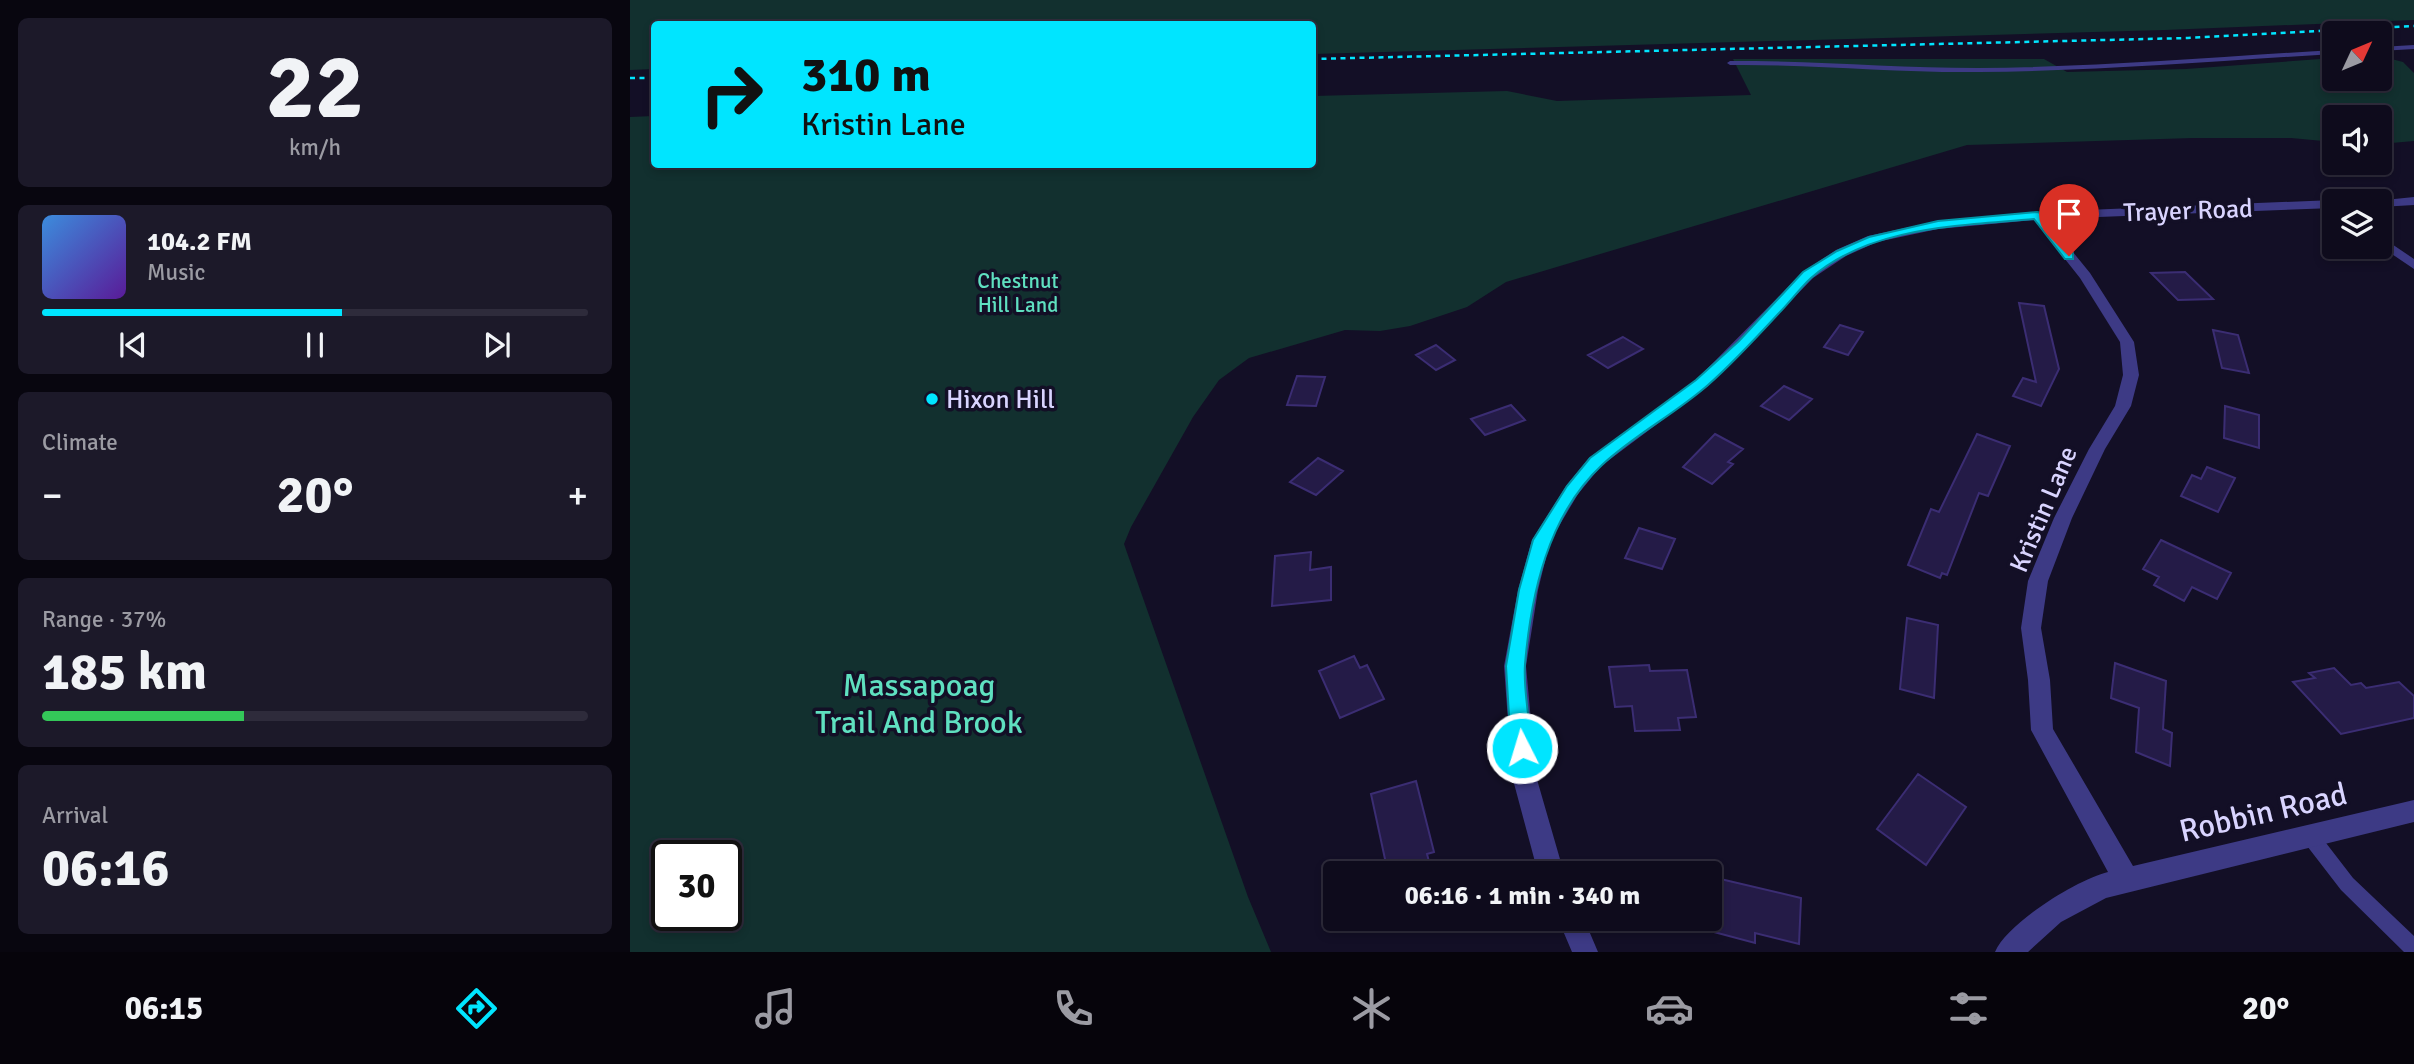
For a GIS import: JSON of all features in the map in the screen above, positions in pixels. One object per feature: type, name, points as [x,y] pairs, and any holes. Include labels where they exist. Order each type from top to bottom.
[{"type":"street","points":[[2392,202],[2414,201]]},
{"type":"street","name":"Trayer Road","points":[[1548,861],[1524,776],[1515,666],[1528,590],[1541,540],[1572,490],[1595,462],[1702,383],[1808,275],[1841,253],[1873,239],[1938,225],[2037,216],[2322,205]]},
{"type":"street","name":"Kristin Lane","points":[[2037,216],[2085,276],[2127,342],[2131,375],[2123,406],[2097,449],[2063,518],[2038,582],[2031,628],[2039,681],[2042,730],[2126,879]]},
{"type":"street","points":[[2392,249],[2414,265]]},
{"type":"street","name":"Robbin Road","points":[[2008,952],[2052,913],[2102,886],[2414,811]]},
{"type":"street","points":[[1576,931],[1585,952]]},
{"type":"lane","points":[[2392,48],[2414,47]]},
{"type":"lane","points":[[1730,63],[1784,61],[1928,70],[2003,69],[2322,53]]},
{"type":"lane","points":[[2310,835],[2347,884],[2414,949]]},
{"type":"green space","points":[[630,0],[2414,0],[2414,20],[2322,21],[2322,24],[2165,30],[1316,54],[1316,21],[651,21],[651,69],[630,70]]},
{"type":"green space","points":[[1733,59],[2044,59],[2067,72],[2186,69],[2322,59],[2322,91],[2392,91],[2392,59],[2403,62],[2414,73],[2414,141],[2392,143],[2392,105],[2322,105],[2322,141],[2291,138],[2193,138],[1967,145],[1506,282],[1467,307],[1410,326],[1380,331],[1345,330],[1249,358],[1219,380],[1193,417],[1124,544],[1248,897],[1271,952],[630,952],[630,117],[651,116],[651,168],[1316,168],[1316,96],[1507,91],[1557,101],[1751,95]]},
{"type":"building","points":[[2185,272],[2213,299],[2178,300],[2151,273]]},
{"type":"building","points":[[2019,303],[2044,306],[2059,369],[2041,406],[2013,396],[2023,378],[2036,382]]},
{"type":"building","points":[[1840,325],[1863,332],[1848,355],[1824,347]]},
{"type":"building","points":[[2213,330],[2238,335],[2249,373],[2222,368]]},
{"type":"building","points":[[1623,337],[1643,349],[1608,368],[1588,355]]},
{"type":"building","points":[[1436,345],[1455,360],[1436,370],[1416,355]]},
{"type":"building","points":[[1297,376],[1325,377],[1316,406],[1287,405]]},
{"type":"building","points":[[1784,386],[1812,399],[1789,420],[1761,406]]},
{"type":"building","points":[[1511,405],[1525,420],[1485,435],[1471,419]]},
{"type":"building","points":[[2225,406],[2259,415],[2259,448],[2224,438]]},
{"type":"building","points":[[1715,434],[1743,449],[1728,462],[1733,464],[1712,484],[1683,467]]},
{"type":"building","points":[[1977,434],[2010,446],[1988,496],[1979,493],[1947,575],[1942,573],[1940,578],[1908,565],[1931,509],[1939,512]]},
{"type":"building","points":[[1318,458],[1343,471],[1316,495],[1290,482]]},
{"type":"building","points":[[2207,467],[2235,478],[2218,512],[2181,496],[2192,475],[2201,479]]},
{"type":"building","points":[[1639,528],[1675,539],[1662,569],[1625,558]]},
{"type":"building","points":[[2161,540],[2231,573],[2217,599],[2192,587],[2184,601],[2154,585],[2159,577],[2143,569]]},
{"type":"building","points":[[1311,552],[1310,570],[1331,567],[1331,600],[1272,606],[1275,556]]},
{"type":"building","points":[[1907,618],[1938,625],[1934,698],[1900,689]]},
{"type":"building","points":[[1354,656],[1360,668],[1367,665],[1384,699],[1340,718],[1319,671]]},
{"type":"building","points":[[2115,663],[2166,681],[2163,729],[2172,733],[2170,766],[2136,752],[2139,708],[2111,698]]},
{"type":"building","points":[[1649,665],[1650,671],[1687,670],[1696,717],[1678,718],[1680,730],[1635,731],[1632,706],[1615,707],[1609,667]]},
{"type":"building","points":[[2334,668],[2351,685],[2361,683],[2366,688],[2399,682],[2414,696],[2414,718],[2341,734],[2293,682],[2315,678],[2309,673]]},
{"type":"building","points":[[1918,774],[1966,807],[1926,865],[1877,829]]},
{"type":"building","points":[[1416,781],[1434,852],[1427,854],[1429,861],[1385,861],[1371,794]]},
{"type":"building","points":[[1722,879],[1801,898],[1799,944],[1755,933],[1755,943],[1710,931],[1722,931]]},
{"type":"railway","points":[[1316,59],[2188,38],[2414,26]]},
{"type":"railway","points":[[630,78],[651,78]]},
{"type":"place","name":"Hixon Hill","points":[[932,399]]},
{"type":"route","points":[[1522,748],[1515,666],[1528,590],[1541,540],[1572,490],[1595,462],[1702,383],[1808,275],[1841,253],[1873,239],[1966,221],[2037,216],[2069,256]]},
{"type":"park label","name":"Chestnut Hill Land","points":[[1018,293]]},
{"type":"park label","name":"Massapoag Trail And Brook","points":[[919,704]]}]
